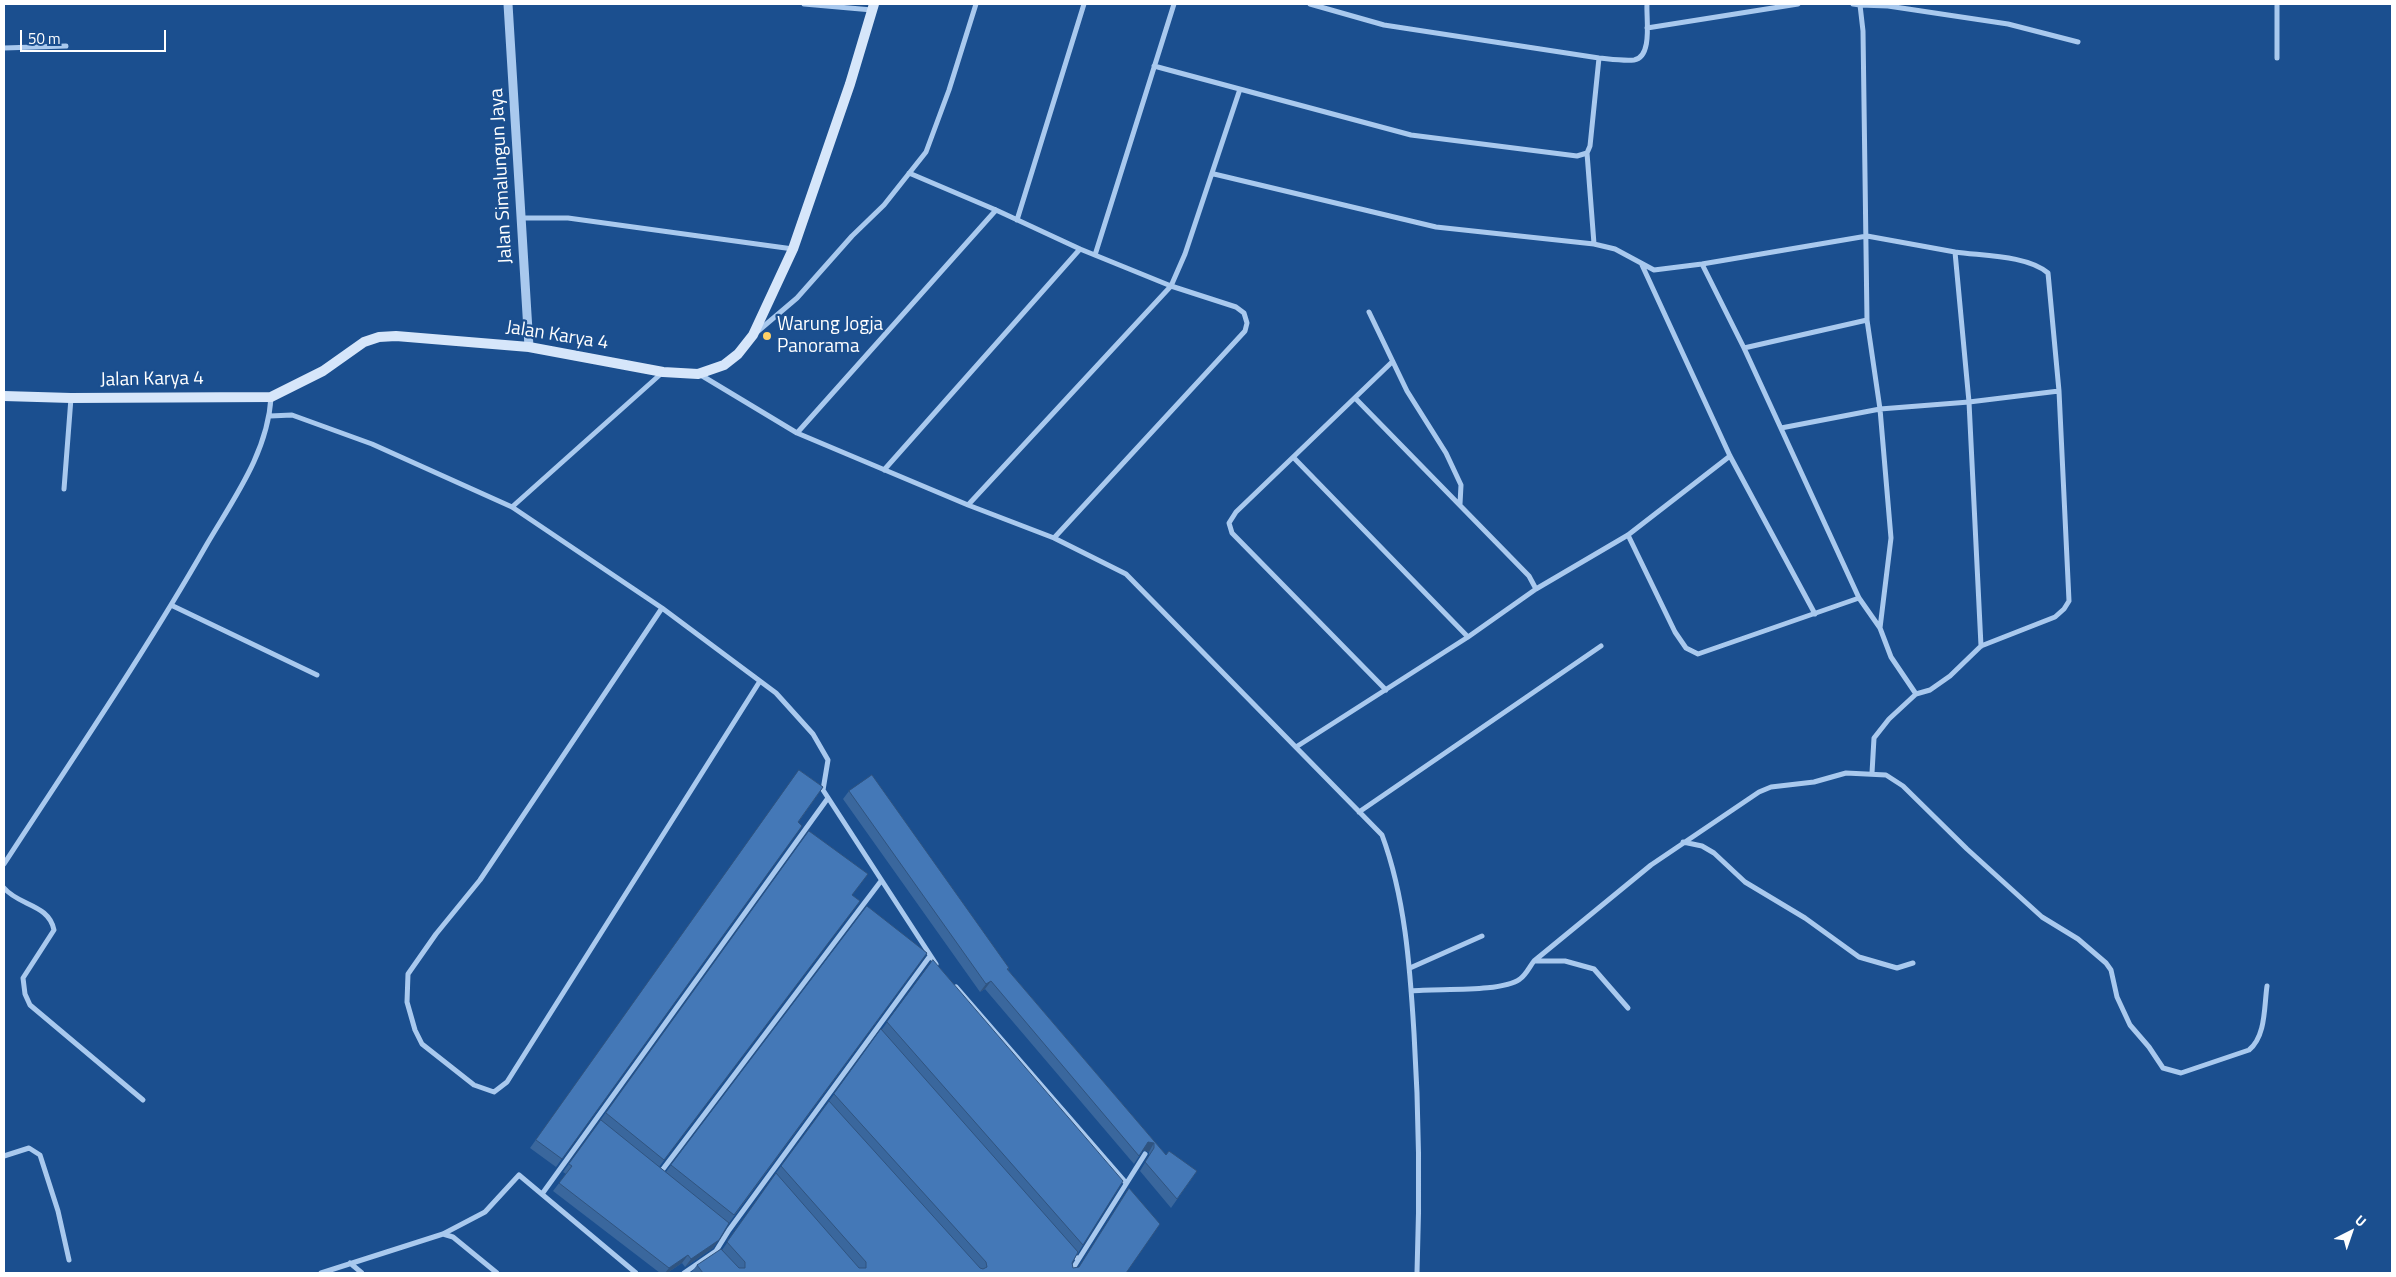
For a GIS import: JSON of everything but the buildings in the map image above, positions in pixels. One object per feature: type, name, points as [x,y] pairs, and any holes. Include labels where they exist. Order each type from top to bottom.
[{"type":"main road","name":"Jalan Karya 4","points":[[4,396],[70,398],[271,397],[323,372],[364,342],[379,337],[396,336],[529,347],[663,372],[698,374],[730,361],[753,336],[793,249],[850,84],[873,7]]},
{"type":"street","name":"Jalan Simalungun Jaya","points":[[508,4],[529,347]]},
{"type":"street","points":[[804,4],[873,7]]},
{"type":"street","points":[[753,336],[797,298],[852,236],[884,205],[926,152],[949,90],[976,4]]},
{"type":"street","points":[[1018,220],[1084,4]]},
{"type":"street","points":[[1095,255],[1174,4]]},
{"type":"street","points":[[1310,4],[1384,25],[1599,58],[1634,60],[1640,58],[1647,42],[1647,4]]},
{"type":"street","points":[[1742,12],[1743,4]]},
{"type":"street","points":[[1647,28],[1798,4]]},
{"type":"street","points":[[1853,4],[1888,6],[2008,24],[2078,42]]},
{"type":"street","points":[[2277,4],[2277,58]]},
{"type":"street","points":[[1860,5],[1863,31],[1867,320],[1880,410],[1890,538],[1880,628]]},
{"type":"street","points":[[4,48],[66,46]]},
{"type":"street","points":[[1594,244],[1586,153],[1590,146],[1599,58]]},
{"type":"street","points":[[1154,66],[1411,135],[1577,156],[1586,153]]},
{"type":"street","points":[[968,505],[1171,286],[1185,254],[1214,174],[1240,89]]},
{"type":"street","points":[[910,173],[996,210],[1080,250],[1171,286],[1236,308],[1244,313],[1247,323],[1244,331],[1054,538]]},
{"type":"street","points":[[1214,174],[1436,227],[1594,244],[1621,252],[1642,265],[1661,270],[1867,236],[1955,252],[2025,261],[2040,267],[2048,273],[2059,391],[2070,601],[2055,617],[1981,646],[1950,676],[1930,690],[1916,694],[1880,728],[1874,738],[1872,773]]},
{"type":"street","points":[[797,433],[996,210]]},
{"type":"street","points":[[521,218],[568,218],[793,249]]},
{"type":"street","points":[[884,470],[1080,250]]},
{"type":"street","points":[[1955,252],[1969,402],[1981,646]]},
{"type":"street","points":[[1702,264],[1744,348],[1859,598],[1880,628],[1891,657],[1916,694]]},
{"type":"street","points":[[1642,265],[1730,456],[1815,614]]},
{"type":"street","points":[[1369,312],[1392,362],[1446,453],[1461,485],[1460,504]]},
{"type":"street","points":[[1744,348],[1867,320]]},
{"type":"street","points":[[1386,690],[1232,533],[1229,523],[1236,512],[1392,362]]},
{"type":"street","points":[[512,507],[663,372]]},
{"type":"street","points":[[698,374],[797,433],[968,505],[1054,538],[1126,574],[1382,835],[1393,866],[1410,968],[1418,1094],[1417,1273]]},
{"type":"street","points":[[1781,428],[1880,410],[2059,391]]},
{"type":"street","points":[[4,864],[172,606],[256,459],[270,416],[271,397]]},
{"type":"street","points":[[64,489],[70,398]]},
{"type":"street","points":[[1356,398],[1529,576],[1536,589]]},
{"type":"street","points":[[270,416],[292,415],[372,444],[512,507],[662,608],[776,693],[812,734],[828,760],[823,790],[930,956],[942,971]]},
{"type":"street","points":[[1296,747],[1468,637],[1536,589],[1628,535],[1730,456]]},
{"type":"street","points":[[1294,458],[1468,637]]},
{"type":"street","points":[[1628,535],[1675,632],[1686,648],[1698,654],[1859,598]]},
{"type":"street","points":[[172,606],[317,675]]},
{"type":"street","points":[[662,608],[480,880],[436,934],[408,974],[407,1002],[415,1030],[422,1044],[474,1085],[494,1092],[508,1082],[760,681]]},
{"type":"street","points":[[1359,812],[1601,646]]},
{"type":"street","points":[[1411,991],[1432,988],[1494,987],[1510,984],[1521,979],[1534,961],[1651,865],[1746,800],[1771,787],[1814,782],[1846,773],[1886,775],[1903,786],[1967,849],[2042,918],[2078,939],[2106,963],[2111,970],[2119,1002],[2134,1033],[2149,1047],[2163,1068],[2181,1073],[2248,1050],[2256,1044],[2260,1035],[2267,986]]},
{"type":"street","points":[[542,1194],[828,798]]},
{"type":"street","points":[[1683,842],[1702,846],[1728,865],[1746,882],[1804,918],[1859,957],[1897,968],[1913,962]]},
{"type":"street","points":[[659,1174],[881,881]]},
{"type":"street","points":[[4,888],[9,894],[46,912],[52,920],[54,930],[23,978],[25,994],[30,1005],[143,1100]]},
{"type":"street","points":[[1410,968],[1482,936]]},
{"type":"street","points":[[684,1273],[716,1251],[729,1230],[930,956]]},
{"type":"street","points":[[1534,961],[1580,964],[1594,970],[1628,1008]]},
{"type":"street","points":[[949,978],[1126,1183]]},
{"type":"street","points":[[876,1030],[882,1037]]},
{"type":"street","points":[[822,1102],[829,1110]]},
{"type":"street","points":[[594,1122],[601,1128]]},
{"type":"street","points":[[4,1156],[29,1148],[40,1155],[58,1211],[69,1260]]},
{"type":"street","points":[[1070,1273],[1145,1154]]},
{"type":"street","points":[[652,1168],[667,1180]]},
{"type":"street","points":[[770,1174],[776,1181]]},
{"type":"street","points":[[321,1273],[442,1234],[485,1212],[519,1175],[636,1273]]},
{"type":"street","points":[[721,1224],[729,1230]]},
{"type":"street","points":[[442,1234],[453,1237],[497,1273]]},
{"type":"street","points":[[1065,1245],[1078,1260]]},
{"type":"street","points":[[716,1251],[723,1258]]},
{"type":"street","points":[[350,1263],[362,1273]]},
{"type":"place","name":"Warung Jogja Panorama","points":[[767,336]]}]
